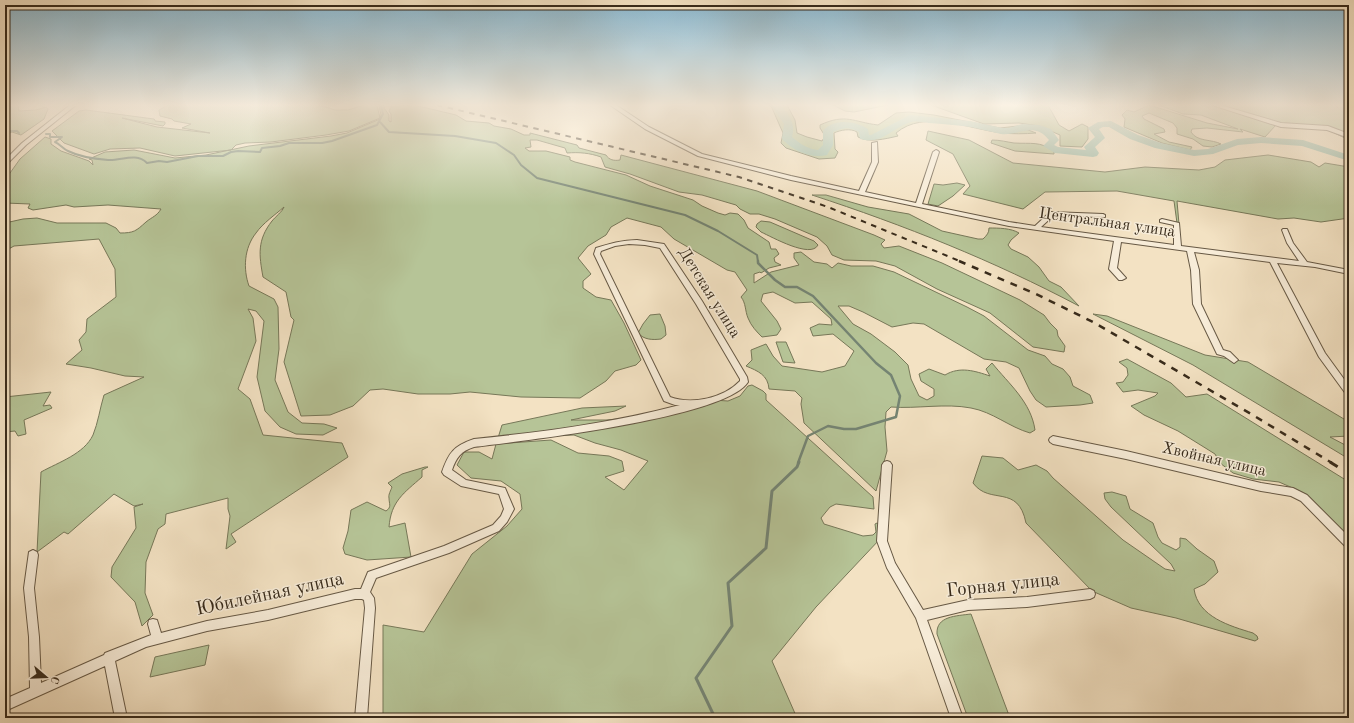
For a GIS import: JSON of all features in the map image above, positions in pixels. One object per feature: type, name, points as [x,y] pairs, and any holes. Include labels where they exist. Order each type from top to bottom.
[{"type":"street","points":[[5,163],[31,139]]},
{"type":"street","name":"Центральная улица","points":[[668,139],[700,155],[791,178],[1009,224],[1305,264],[1349,272]]},
{"type":"street","points":[[862,192],[875,162],[875,143]]},
{"type":"street","points":[[919,204],[936,152]]},
{"type":"street","points":[[1037,227],[1051,214],[1103,216]]},
{"type":"street","points":[[1162,221],[1177,224],[1178,248]]},
{"type":"street","points":[[1285,230],[1290,243],[1305,264]]},
{"type":"street","points":[[1118,239],[1113,269],[1122,278]]},
{"type":"street","name":"Детская улица","points":[[625,241],[655,244],[662,246],[666,250],[744,379],[744,382],[736,390],[704,403],[675,402],[667,399],[597,254],[598,250],[625,241]]},
{"type":"street","points":[[1190,249],[1195,270],[1196,304],[1220,352],[1227,354],[1234,360]]},
{"type":"street","points":[[1272,260],[1322,355],[1349,392]]},
{"type":"street","points":[[364,594],[372,575],[446,550],[496,528],[504,519],[509,509],[506,497],[502,492],[464,483],[447,472],[452,455],[461,447],[474,443],[607,426],[649,418],[704,403]]},
{"type":"street","name":"Хвойная улица","points":[[1053,440],[1261,487],[1293,492],[1304,498],[1349,544]]},
{"type":"street","points":[[887,465],[882,541],[891,565],[920,616],[957,718]]},
{"type":"street","points":[[33,555],[29,588],[34,637],[36,690]]},
{"type":"street","name":"Юбилейная улица","points":[[5,705],[140,644],[207,626],[268,615],[355,594],[364,594],[369,598],[370,608],[361,718]]},
{"type":"street","name":"Горная улица","points":[[920,616],[968,605],[1027,602],[1090,594]]},
{"type":"street","points":[[153,624],[158,639]]},
{"type":"street","points":[[109,657],[121,718]]},
{"type":"green space","points":[[43,139],[51,139],[51,144],[61,151],[89,161],[93,165],[92,160],[89,159],[105,152],[134,150],[175,158],[206,155],[249,146],[309,139],[552,139],[606,155],[612,160],[620,160],[621,155],[757,191],[874,235],[885,240],[881,244],[884,248],[899,246],[942,263],[1020,300],[1044,315],[1057,330],[1058,336],[1065,346],[1064,352],[1033,347],[990,313],[937,289],[895,266],[876,261],[844,260],[832,255],[827,246],[817,237],[775,219],[759,214],[750,214],[740,209],[736,205],[702,195],[679,192],[630,174],[605,167],[601,157],[584,153],[567,153],[565,148],[537,140],[530,140],[531,147],[525,148],[529,151],[546,151],[570,157],[570,160],[575,162],[626,175],[650,186],[693,200],[718,213],[725,215],[730,213],[738,214],[744,220],[748,228],[769,242],[771,249],[776,249],[779,254],[774,258],[775,262],[781,265],[769,268],[761,273],[754,274],[754,283],[771,272],[799,265],[794,258],[794,253],[801,252],[814,262],[827,264],[832,268],[838,263],[851,266],[873,266],[894,272],[984,316],[1028,350],[1045,356],[1052,364],[1063,369],[1070,377],[1073,386],[1090,395],[1093,403],[1046,407],[1036,400],[1019,368],[1006,362],[984,359],[924,324],[913,323],[892,327],[849,306],[838,306],[853,324],[871,334],[895,352],[908,365],[911,379],[919,396],[927,400],[934,396],[934,389],[921,381],[919,374],[929,369],[945,375],[951,372],[968,370],[990,376],[986,369],[992,363],[1024,402],[1033,420],[1035,430],[1030,433],[987,413],[971,408],[951,406],[891,407],[886,412],[885,427],[887,451],[876,491],[804,423],[801,404],[802,398],[795,391],[769,389],[767,380],[762,374],[746,366],[752,360],[751,350],[766,344],[773,356],[782,366],[822,372],[845,366],[854,351],[833,334],[813,336],[810,328],[819,324],[832,325],[831,319],[812,302],[795,303],[773,292],[763,294],[761,301],[777,321],[781,329],[777,335],[762,337],[752,326],[748,318],[744,302],[741,297],[747,290],[735,272],[727,270],[674,239],[661,227],[627,218],[611,227],[606,235],[588,246],[578,258],[591,274],[583,281],[583,288],[596,297],[611,300],[624,323],[641,360],[636,365],[615,371],[606,381],[580,398],[521,397],[470,392],[450,394],[418,394],[383,389],[370,390],[353,406],[330,415],[301,416],[284,362],[294,320],[291,317],[286,292],[263,277],[260,255],[260,248],[267,228],[284,207],[262,226],[252,239],[247,252],[245,266],[247,279],[249,286],[274,299],[278,307],[279,349],[275,380],[288,412],[302,423],[324,424],[337,428],[323,435],[296,434],[280,427],[265,411],[257,377],[264,321],[256,311],[248,309],[253,318],[256,341],[238,389],[250,399],[263,435],[342,443],[348,457],[231,534],[236,542],[226,549],[230,516],[228,509],[228,498],[166,514],[165,524],[158,529],[146,562],[145,593],[153,615],[142,626],[135,602],[111,577],[112,567],[136,528],[134,507],[143,504],[134,506],[114,494],[68,534],[64,532],[37,552],[41,472],[70,457],[89,442],[95,430],[104,395],[144,377],[125,376],[66,364],[82,350],[79,340],[86,332],[87,319],[116,297],[115,269],[99,239],[14,246],[5,251],[5,223],[37,218],[57,223],[106,223],[116,228],[120,233],[125,233],[132,232],[137,229],[156,215],[161,209],[108,205],[74,207],[66,205],[33,210],[28,208],[30,204],[5,203],[5,180],[20,159]]},
{"type":"green space","points":[[60,139],[297,139],[245,143],[236,145],[231,150],[175,156],[140,148],[110,149],[94,154],[64,143]]},
{"type":"green space","points":[[782,139],[814,139],[822,141],[823,139],[834,139],[835,149],[838,152],[835,158],[819,159],[786,148],[781,143]]},
{"type":"green space","points":[[861,139],[884,139],[877,140]]},
{"type":"green space","points":[[926,139],[963,139],[969,140],[1013,163],[1105,172],[1145,167],[1199,170],[1215,167],[1225,160],[1268,155],[1311,162],[1319,167],[1325,163],[1349,167],[1349,218],[1321,222],[1294,218],[1278,219],[1177,201],[1179,224],[1177,223],[1174,201],[1117,191],[1045,192],[1023,209],[963,194],[970,186],[953,154],[926,140]]},
{"type":"green space","points":[[1060,139],[1088,139],[1082,147],[1060,146]]},
{"type":"green space","points":[[1152,139],[1163,139],[1169,142],[1192,147],[1190,150],[1162,143]]},
{"type":"green space","points":[[1193,139],[1200,139],[1221,144],[1212,147],[1203,146]]},
{"type":"green space","points":[[992,140],[1040,144],[1054,151],[1054,154],[1015,151],[991,143]]},
{"type":"green space","points":[[957,183],[965,185],[953,196],[938,206],[928,204],[934,184],[943,185]]},
{"type":"green space","points":[[812,195],[826,195],[868,207],[909,214],[942,231],[978,239],[983,239],[988,234],[989,228],[1016,231],[1019,233],[1008,245],[1011,249],[1028,257],[1039,267],[1049,281],[1061,287],[1079,306],[1014,274],[948,245],[914,231]]},
{"type":"green space","points":[[761,221],[770,222],[814,241],[818,245],[814,249],[808,250],[791,246],[761,232],[756,227]]},
{"type":"green space","points":[[660,314],[665,326],[666,335],[661,339],[652,339],[643,337],[638,333],[650,315]]},
{"type":"green space","points":[[1093,314],[1107,316],[1205,355],[1248,362],[1349,422],[1349,436],[1330,437],[1349,447],[1349,459],[1193,365]]},
{"type":"green space","points":[[776,342],[786,342],[795,363],[783,362]]},
{"type":"green space","points":[[1127,359],[1171,383],[1186,397],[1207,394],[1349,482],[1349,541],[1295,489],[1279,482],[1253,479],[1233,473],[1220,463],[1215,454],[1178,431],[1144,415],[1131,406],[1155,396],[1158,393],[1138,390],[1123,392],[1116,383],[1123,382],[1128,375],[1127,368],[1119,362]]},
{"type":"green space","points":[[752,385],[763,391],[766,394],[766,400],[873,497],[874,509],[836,504],[830,507],[821,518],[824,524],[863,536],[873,535],[876,532],[875,524],[877,523],[880,525],[880,539],[816,607],[772,661],[797,718],[383,718],[383,625],[424,632],[472,554],[507,526],[522,509],[520,494],[501,481],[471,478],[457,465],[464,452],[479,452],[492,459],[496,444],[551,440],[578,453],[609,456],[622,461],[624,471],[605,477],[624,490],[648,461],[621,450],[595,443],[574,435],[498,438],[502,425],[582,408],[626,406],[615,411],[571,420],[606,420],[640,417],[713,400],[728,401],[740,396],[748,386]]},
{"type":"green space","points":[[51,392],[43,406],[50,405],[52,408],[24,420],[26,434],[18,436],[15,431],[5,432],[5,397]]},
{"type":"green space","points":[[982,456],[1003,458],[1018,470],[1036,465],[1047,471],[1123,540],[1165,569],[1175,571],[1171,564],[1111,507],[1105,499],[1104,493],[1112,492],[1126,496],[1130,509],[1153,523],[1162,543],[1176,550],[1180,547],[1180,538],[1186,539],[1214,561],[1218,572],[1205,584],[1194,589],[1197,599],[1202,607],[1216,619],[1253,633],[1258,639],[1255,641],[1176,618],[1131,608],[1092,591],[1026,523],[1022,511],[1017,503],[1010,499],[980,490],[973,483]]},
{"type":"green space","points":[[428,467],[422,470],[422,477],[400,498],[392,510],[390,518],[389,527],[405,523],[411,557],[367,560],[345,554],[343,548],[348,531],[351,510],[367,502],[386,511],[388,510],[390,507],[389,495],[392,487],[388,483],[402,474]]},
{"type":"green space","points":[[971,614],[1010,718],[968,718],[937,634],[938,628],[943,620],[953,616]]},
{"type":"green space","points":[[209,645],[205,665],[150,677],[155,657]]},
{"type":"waterway","points":[[60,139],[55,142],[66,150],[83,156],[108,160],[133,157],[147,163],[159,161],[167,162],[198,156],[223,156],[231,152],[238,151],[260,152],[262,148],[280,146],[289,143],[322,143],[338,139]]},
{"type":"waterway","points":[[471,139],[496,143],[514,155],[521,165],[537,178],[685,215],[718,231],[757,255],[758,262]]},
{"type":"waterway","points":[[788,139],[804,150],[818,153],[823,153],[828,145],[828,139]]},
{"type":"waterway","points":[[1053,139],[1054,140],[1048,146],[1055,150],[1093,154],[1094,153],[1089,147],[1099,139]]},
{"type":"waterway","points":[[1139,139],[1159,146],[1194,153],[1209,152],[1237,142],[1261,140],[1303,143],[1349,158]]},
{"type":"waterway","points":[[758,262],[775,280],[785,287],[797,287],[813,296],[876,363],[891,375],[900,396],[896,417],[856,429],[844,429],[828,426],[808,436],[798,463]]},
{"type":"waterway","points":[[715,718],[696,678],[732,626],[728,583],[766,548],[772,491],[797,467],[799,462]]},
{"type":"railway","points":[[579,139],[739,177],[828,207],[962,262]]},
{"type":"railway","points":[[959,261],[1036,294],[1093,322],[1332,463]]},
{"type":"railway","points":[[1330,462],[1349,474]]}]
